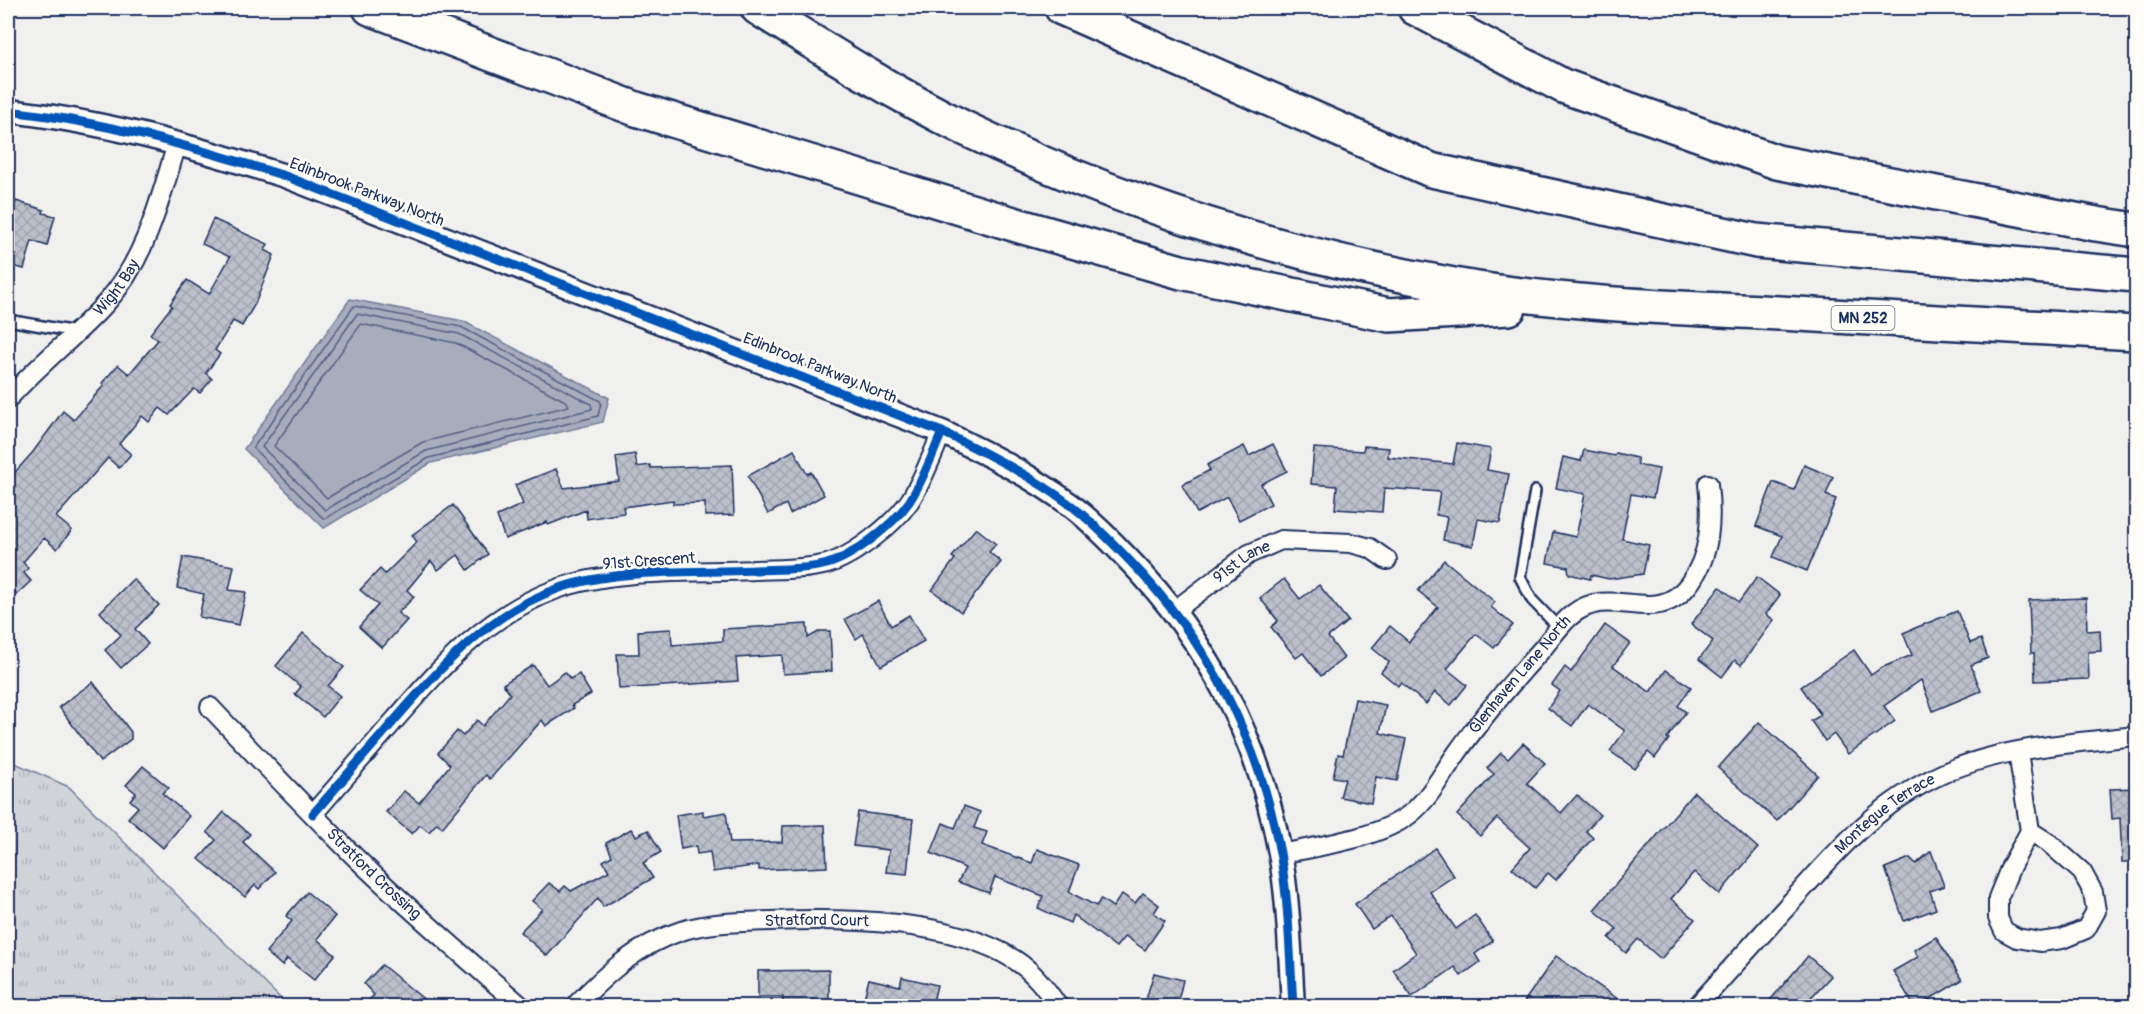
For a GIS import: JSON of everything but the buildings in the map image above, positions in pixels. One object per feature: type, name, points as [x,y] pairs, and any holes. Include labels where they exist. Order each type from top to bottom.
[{"type":"highway","points":[[758,8],[848,64],[963,127],[1082,180],[1204,224],[1342,262],[1460,286],[1589,303]]},
{"type":"highway","points":[[1062,8],[1431,170],[1756,241],[2136,275]]},
{"type":"highway","points":[[1415,8],[1563,86],[1777,162],[2136,230]]},
{"type":"highway","points":[[383,13],[636,108],[1020,226],[1169,268],[1389,315],[1589,303]]},
{"type":"highway","name":"MN 252","points":[[1589,303],[2136,333]]},
{"type":"street","name":"Edinbrook Parkway North","points":[[8,111],[101,124],[285,176],[942,432],[1022,473],[1072,507],[1114,543],[1149,580],[1206,657],[1232,703],[1253,751],[1268,799],[1281,854],[1293,1006]]},
{"type":"street","name":"Wight Bay","points":[[8,399],[29,375],[108,301],[140,254],[177,144]]},
{"type":"street","name":"91st Crescent","points":[[313,814],[457,652],[486,628],[516,608],[557,589],[592,580],[632,575],[794,569],[828,563],[864,545],[885,529],[909,503],[942,432]]},
{"type":"street","name":"Glenhaven Lane North","points":[[1281,854],[1371,834],[1408,815],[1428,796],[1489,709],[1572,615],[1590,604],[1609,601],[1650,607],[1673,600],[1690,584],[1705,553],[1712,519],[1708,484]]},
{"type":"street","name":"91st Lane","points":[[1174,611],[1250,554],[1281,540],[1351,543],[1370,548],[1387,560]]},
{"type":"street","name":"Stratford Crossing","points":[[210,707],[313,814],[405,904],[521,1006]]},
{"type":"street","name":"Montegue Terrace","points":[[1697,1006],[1834,854],[1868,821],[1905,794],[1945,772],[1990,757],[2054,745],[2136,736]]},
{"type":"street","points":[[2018,752],[2030,831],[2011,866],[1998,898],[1998,918],[2004,931],[2018,938],[2040,942],[2062,939],[2086,929],[2096,911],[2093,892],[2082,872],[2049,843],[2030,831]]},
{"type":"street","name":"Stratford Court","points":[[575,1006],[619,964],[648,945],[681,931],[715,924],[819,919],[868,920],[910,926],[954,935],[989,946],[1016,960],[1039,980],[1058,1006]]},
{"type":"lane","points":[[8,320],[76,332]]},
{"type":"lane","points":[[1535,491],[1520,577],[1532,600],[1560,628]]},
{"type":"green space","points":[[8,760],[69,787],[288,1006],[8,1006]]},
{"type":"water","points":[[350,299],[463,321],[609,398],[603,422],[431,463],[324,528],[244,449]]},
{"type":"cycle path","points":[[8,111],[79,121],[148,136],[285,176],[942,432],[1009,466],[1057,495],[1101,532],[1156,590],[1206,658],[1244,732],[1259,771],[1280,853],[1287,910],[1293,1006]]},
{"type":"cycle path","points":[[313,814],[447,663],[466,645],[508,613],[557,589],[603,578],[654,573],[800,568],[838,560],[872,539],[902,511],[919,485],[942,432]]}]
